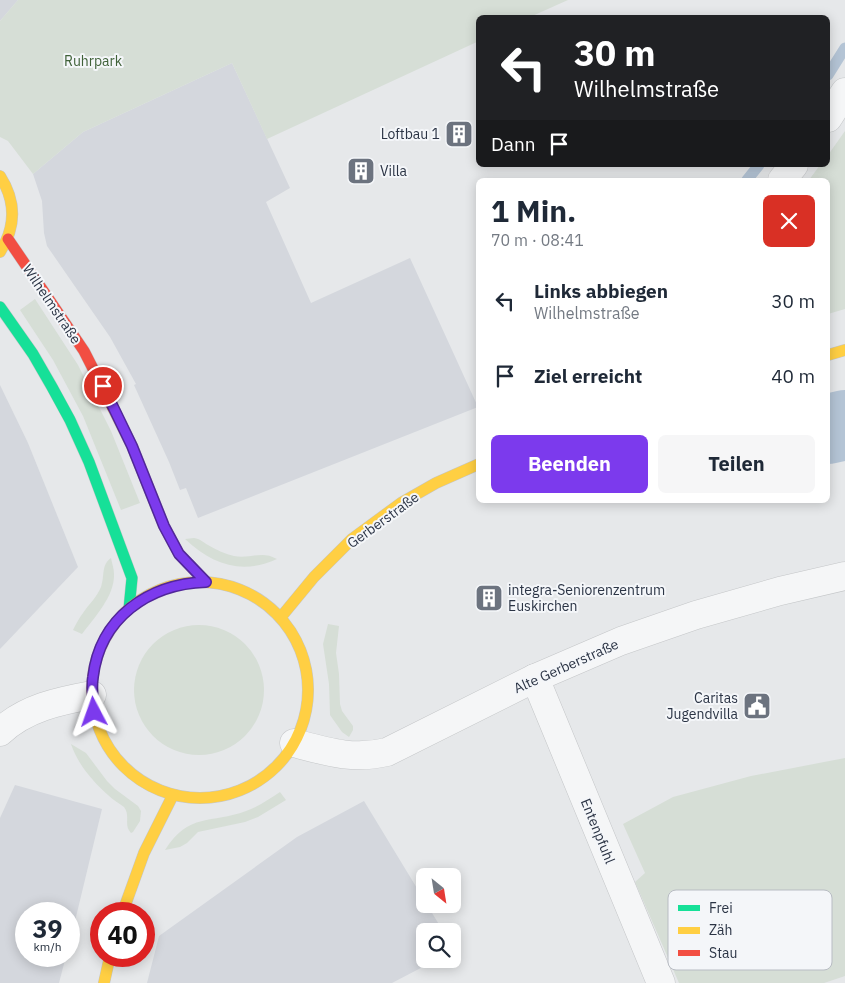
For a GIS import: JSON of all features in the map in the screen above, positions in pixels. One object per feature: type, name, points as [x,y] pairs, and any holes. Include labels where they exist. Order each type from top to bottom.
[{"type":"street","points":[[830,115],[845,92]]},
{"type":"street","points":[[784,178],[792,167]]},
{"type":"street","points":[[0,176],[8,190],[13,218],[8,239],[0,252]]},
{"type":"street","name":"Wilhelmstraße","points":[[8,239],[84,351],[129,438],[164,526],[179,554],[206,582]]},
{"type":"street","points":[[0,307],[33,354],[52,387],[70,420],[88,462],[132,578],[129,609]]},
{"type":"street","points":[[830,354],[845,350]]},
{"type":"street","name":"Gerberstraße","points":[[280,617],[314,577],[352,540],[402,504],[436,483],[476,465]]},
{"type":"street","name":"Alte Gerberstraße","points":[[294,743],[342,755],[366,756],[387,752],[535,678],[620,641],[696,615],[780,591],[845,576]]},
{"type":"street","points":[[189,582],[206,582],[223,584],[254,596],[280,617],[291,631],[305,661],[308,678],[306,712],[294,743],[272,771],[258,781],[226,795],[190,798],[173,795],[142,781],[116,758],[106,744],[99,728],[94,712],[92,695],[95,663],[101,648],[108,634],[129,609],[157,591],[189,582]]},
{"type":"street","name":"Entenpfuhl","points":[[535,678],[661,983]]},
{"type":"street","points":[[0,732],[33,710],[50,703],[92,695]]},
{"type":"street","points":[[126,902],[144,853],[173,795]]},
{"type":"street","points":[[104,983],[108,967]]},
{"type":"shaded area","points":[[0,0],[18,0],[0,21]]},
{"type":"shaded area","points":[[232,63],[290,188],[266,202],[311,303],[410,258],[476,403],[476,408],[198,518],[186,488],[180,490],[134,385],[136,384],[110,337],[47,246],[44,233],[42,201],[33,174],[83,132]]},
{"type":"shaded area","points":[[0,385],[28,443],[78,567],[0,649]]},
{"type":"shaded area","points":[[15,785],[102,809],[80,902],[15,902],[15,967],[63,967],[59,983],[0,983],[0,818]]},
{"type":"shaded area","points":[[364,801],[416,887],[416,913],[432,913],[438,923],[416,923],[416,968],[421,968],[392,983],[147,983],[151,967],[155,967],[155,952],[159,936],[297,837]]},
{"type":"green space","name":"Ruhrpark","points":[[18,0],[568,0],[534,15],[476,15],[476,42],[267,139],[232,63],[83,132],[33,174],[8,141],[0,137],[0,21]]},
{"type":"green space","points":[[845,131],[845,309],[830,313],[830,178],[810,178],[819,167],[830,167],[830,152]]},
{"type":"green space","points":[[35,299],[78,365],[111,431],[140,503],[121,510],[83,416],[53,360],[20,310]]},
{"type":"green space","points":[[845,393],[845,453],[830,457],[830,397]]},
{"type":"green space","points":[[194,538],[234,556],[266,555],[277,559],[252,566],[228,565],[206,555],[185,539]]},
{"type":"green space","points":[[111,558],[114,572],[113,582],[107,598],[98,614],[82,634],[73,630],[99,591],[104,567]]},
{"type":"green space","points":[[328,624],[339,626],[336,653],[340,704],[342,711],[353,726],[349,737],[342,732],[330,715],[329,684],[323,644]]},
{"type":"green space","points":[[199,625],[224,630],[245,644],[259,665],[264,690],[259,715],[245,736],[224,750],[199,755],[174,750],[153,736],[139,715],[134,690],[139,665],[153,644],[174,630]]},
{"type":"green space","points":[[71,744],[86,753],[107,781],[138,806],[141,811],[140,821],[133,832],[131,833],[129,830],[124,807],[102,790],[91,778],[81,765]]},
{"type":"green space","points":[[845,758],[845,976],[824,983],[679,983],[673,970],[832,970],[832,890],[668,890],[668,958],[635,882],[645,873],[623,824],[673,797],[751,776]]},
{"type":"green space","points":[[280,792],[286,800],[258,817],[245,822],[198,832],[180,847],[165,850],[174,838],[192,824],[246,811]]},
{"type":"waterway","points":[[830,72],[845,48]]},
{"type":"waterway","points":[[749,178],[757,167]]},
{"type":"waterway","points":[[830,429],[845,425]]},
{"type":"traffic: fast","points":[[0,307],[33,354],[52,387],[70,420],[89,462],[132,578],[129,609]]},
{"type":"traffic: slow","points":[[0,176],[9,195],[12,214],[9,233],[0,252]]},
{"type":"traffic: slow","points":[[830,354],[845,350]]},
{"type":"traffic: slow","points":[[113,408],[132,446],[164,526],[179,554],[206,582]]},
{"type":"traffic: slow","points":[[281,617],[314,577],[352,539],[401,503],[436,483],[476,465]]},
{"type":"traffic: slow","points":[[200,582],[221,584],[241,590],[260,600],[276,614],[290,630],[300,649],[306,669],[308,690],[306,711],[300,731],[290,750],[276,766],[260,780],[241,790],[221,796],[200,798],[179,796],[159,790],[140,780],[124,766],[110,750],[100,731],[94,711],[92,690],[94,669],[100,649],[110,630],[124,614],[140,600],[159,590],[179,584],[200,582]]},
{"type":"traffic: slow","points":[[126,902],[144,853],[173,795]]},
{"type":"traffic: slow","points":[[104,983],[108,967]]},
{"type":"traffic: jam","points":[[8,239],[84,351],[113,408]]},
{"type":"place","name":"Loftbau 1","points":[[459,134]]},
{"type":"place","name":"Villa","points":[[361,171]]},
{"type":"place","name":"integra-Seniorenzentrum Euskirchen","points":[[489,598]]},
{"type":"place","name":"Caritas Jugendvilla","points":[[757,706]]},
{"type":"route","points":[[94,712],[92,695],[95,663],[108,634],[118,620],[142,599],[157,591],[189,582],[206,582],[179,554],[164,526],[132,446],[103,386]]}]
